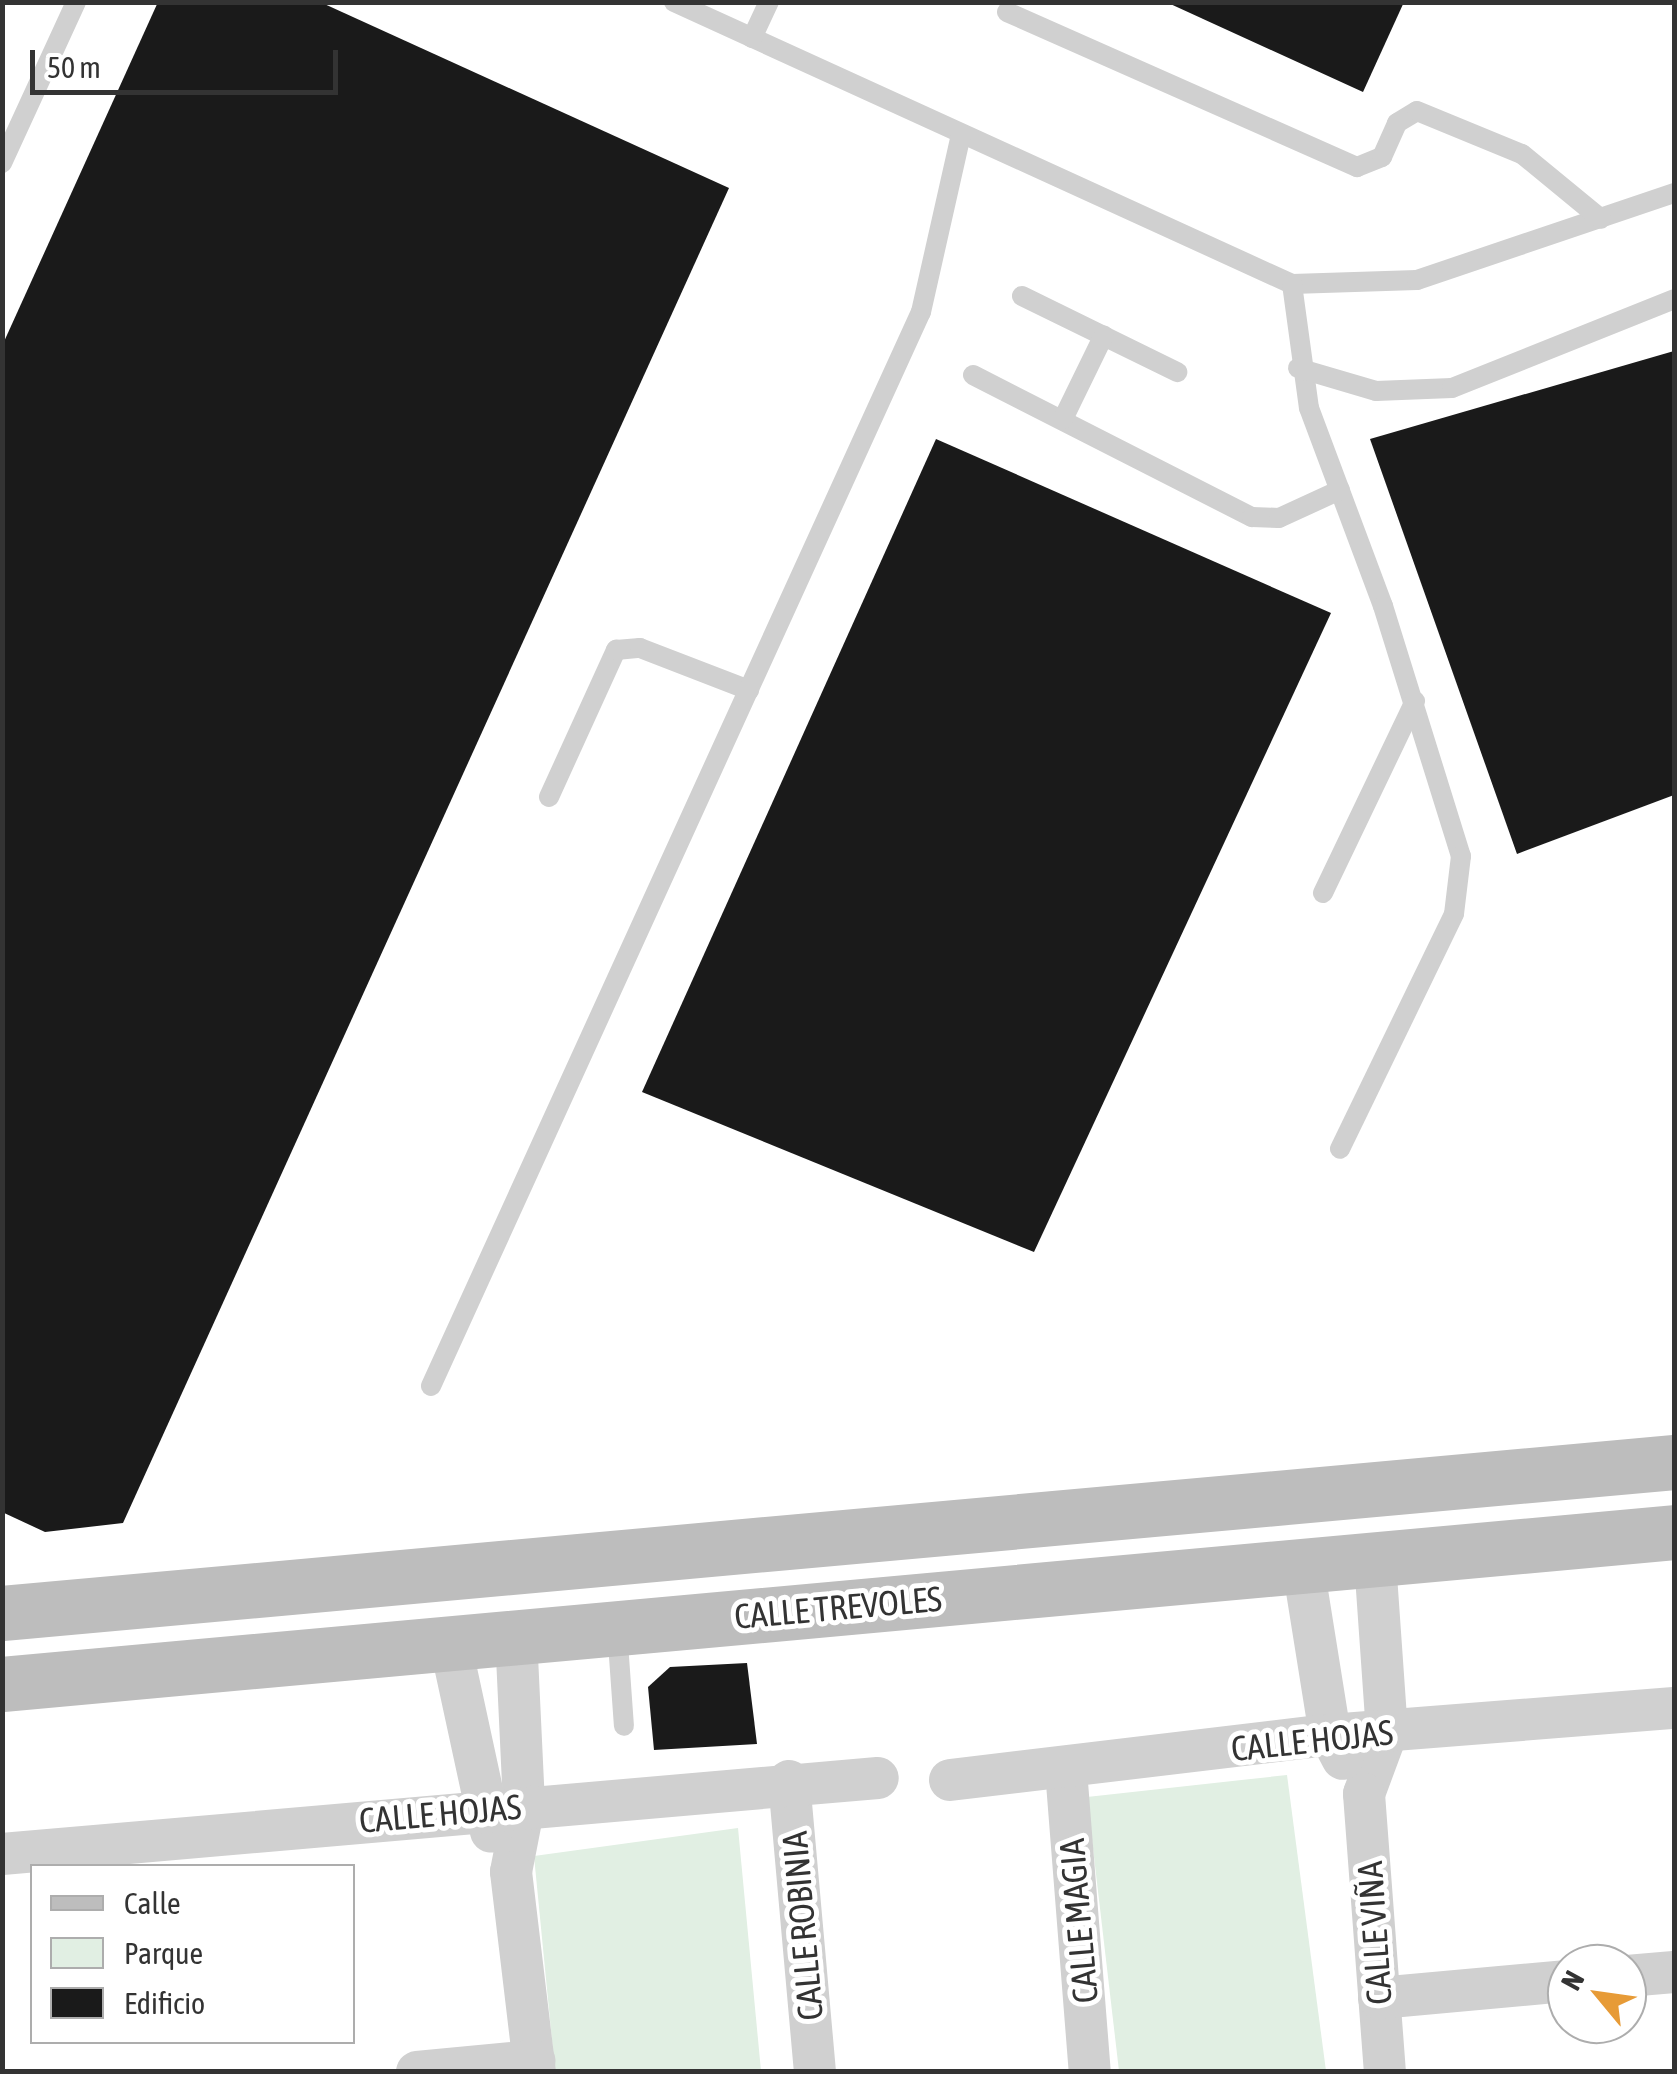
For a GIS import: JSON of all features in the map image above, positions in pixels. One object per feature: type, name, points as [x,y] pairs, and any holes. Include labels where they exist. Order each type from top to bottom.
[{"type":"street","name":"CALLE TREVOLES","points":[[2,1613],[1674,1462]]},
{"type":"street","points":[[1020,1521],[1031,1590]]},
{"type":"street","name":"CALLE TREVOLES","points":[[2,1684],[1674,1532]]},
{"type":"street","name":"CALLE VIÑA","points":[[1375,1560],[1387,1732],[1364,1794],[1385,2072]]},
{"type":"street","name":"CALLE VIÑA","points":[[1303,1566],[1330,1735],[1364,1794]]},
{"type":"street","points":[[418,2072],[534,2066],[511,1872],[524,1805],[516,1635]]},
{"type":"street","points":[[450,1642],[479,1808],[511,1872]]},
{"type":"street","name":"CALLE HOJAS","points":[[950,1780],[1066,1770],[1330,1735],[1674,1708]]},
{"type":"street","name":"CALLE MAGIA","points":[[1066,1770],[1090,2072]]},
{"type":"street","name":"CALLE HOJAS","points":[[2,1854],[789,1781],[878,1778]]},
{"type":"street","name":"CALLE ROBINIA","points":[[789,1781],[816,2072]]},
{"type":"street","points":[[1647,1974],[1674,1972]]},
{"type":"street","points":[[1379,1998],[1547,1983]]},
{"type":"lane","points":[[2,163],[76,2]]},
{"type":"lane","points":[[674,2],[1292,284],[1417,280],[1674,193]]},
{"type":"lane","points":[[752,38],[768,2]]},
{"type":"lane","points":[[1007,12],[1356,167],[1382,157],[1397,124],[1417,111],[1522,154],[1600,219]]},
{"type":"lane","points":[[431,1386],[920,312],[962,134]]},
{"type":"lane","points":[[1292,284],[1298,368],[1456,823],[1462,883],[1340,1149]]},
{"type":"lane","points":[[1022,296],[1177,372]]},
{"type":"lane","points":[[1298,368],[1376,392],[1452,388],[1674,298]]},
{"type":"lane","points":[[1063,419],[1104,336]]},
{"type":"lane","points":[[973,376],[1252,517],[1279,518],[1340,490]]},
{"type":"lane","points":[[549,797],[616,650],[640,648],[749,690]]},
{"type":"lane","points":[[1323,894],[1416,701]]},
{"type":"lane","points":[[617,1627],[624,1726]]},
{"type":"green space","points":[[1287,1775],[1326,2071],[1119,2071],[1087,1797]]},
{"type":"green space","points":[[738,1828],[761,2071],[555,2071],[534,1856]]},
{"type":"building","points":[[158,2],[320,2],[729,188],[123,1523],[45,1532],[2,1512],[2,346]]},
{"type":"building","points":[[1166,2],[1404,2],[1363,92]]},
{"type":"building","points":[[1674,351],[1674,795],[1517,854],[1370,439]]},
{"type":"building","points":[[936,439],[1331,613],[1034,1252],[642,1092]]},
{"type":"building","points":[[747,1663],[757,1744],[654,1750],[648,1687],[670,1667]]}]
